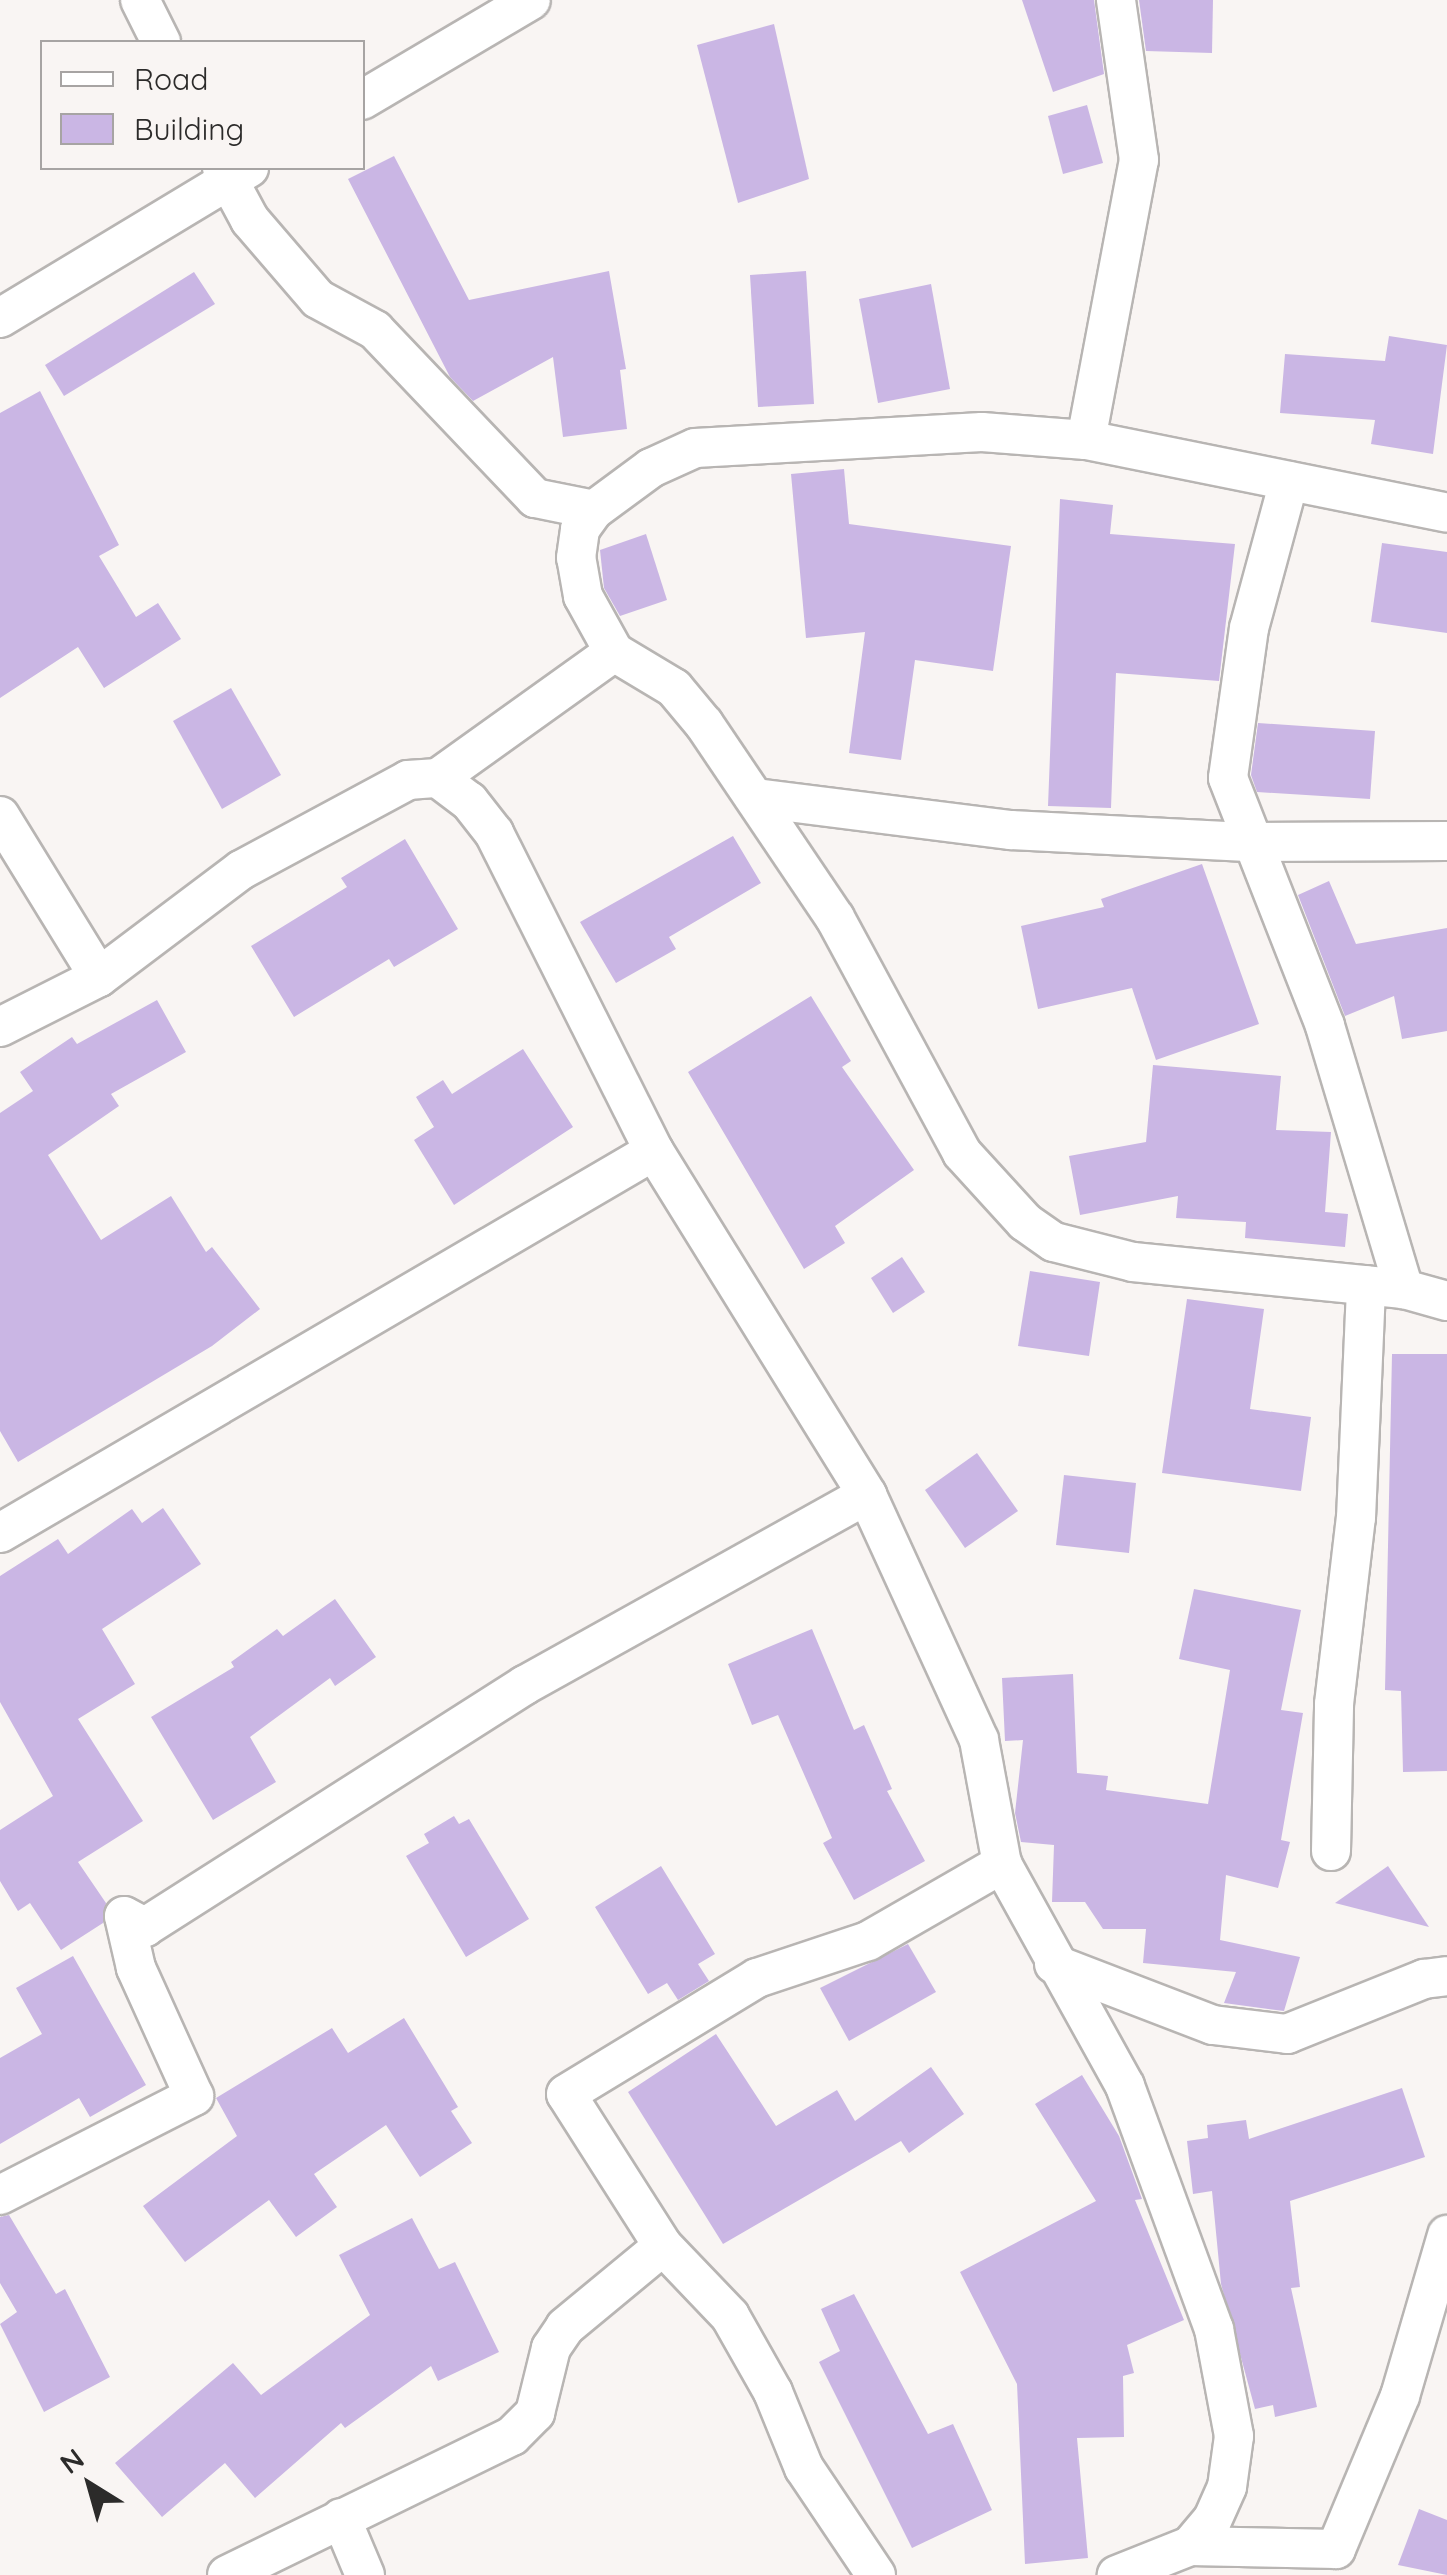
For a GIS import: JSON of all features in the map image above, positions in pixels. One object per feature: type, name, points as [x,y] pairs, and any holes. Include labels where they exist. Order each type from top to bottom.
[{"type":"street","points":[[140,0],[160,40]]},
{"type":"street","points":[[365,98],[530,0]]},
{"type":"street","points":[[1086,440],[1139,160],[1116,0]]},
{"type":"street","points":[[0,318],[233,172],[250,220],[318,299],[375,330],[535,498],[576,558]]},
{"type":"street","points":[[1447,513],[1086,440],[982,432],[736,442],[696,448],[651,468],[594,510],[580,529],[576,558],[583,596],[614,652],[674,688],[756,798],[835,918],[962,1152],[1026,1222],[1054,1242],[1133,1262],[1385,1287],[1447,1301]]},
{"type":"street","points":[[1289,481],[1249,628],[1228,778],[1325,1026],[1385,1287],[1334,1704],[1331,1851]]},
{"type":"street","points":[[535,498],[594,510]]},
{"type":"street","points":[[0,1027],[100,976],[241,870],[408,780],[438,778],[614,652]]},
{"type":"street","points":[[438,778],[469,801],[494,833],[654,1151],[867,1494],[979,1740],[1002,1864],[1124,2086],[1214,2329],[1234,2436],[1226,2487],[1212,2520],[1190,2546]]},
{"type":"street","points":[[756,798],[1012,830],[1250,842],[1447,841]]},
{"type":"street","points":[[0,816],[100,976]]},
{"type":"street","points":[[0,1533],[654,1151]]},
{"type":"street","points":[[0,2195],[194,2096],[136,1968],[124,1916],[145,1927],[525,1685],[867,1494]]},
{"type":"street","points":[[876,2575],[804,2468],[773,2392],[730,2316],[662,2246],[566,2094],[757,1978],[868,1942],[1002,1864]]},
{"type":"street","points":[[1054,1964],[1213,2025],[1287,2034],[1424,1978],[1447,1976]]},
{"type":"street","points":[[1117,2575],[1190,2546],[1336,2549],[1400,2396],[1447,2235]]},
{"type":"street","points":[[227,2575],[512,2436],[535,2413],[551,2348],[564,2327],[662,2246]]},
{"type":"street","points":[[341,2518],[365,2575]]},
{"type":"building","points":[[1022,0],[1094,0],[1104,74],[1053,92]]},
{"type":"building","points":[[1139,0],[1213,0],[1212,53],[1146,51]]},
{"type":"building","points":[[774,24],[809,179],[738,203],[697,45]]},
{"type":"building","points":[[1087,105],[1103,163],[1063,174],[1048,116]]},
{"type":"building","points":[[394,156],[469,300],[609,271],[626,369],[620,370],[627,429],[563,437],[553,357],[473,401],[450,377],[348,179]]},
{"type":"building","points":[[806,271],[814,404],[758,407],[750,275]]},
{"type":"building","points":[[194,272],[215,304],[64,396],[45,365]]},
{"type":"building","points":[[931,284],[950,389],[878,403],[859,299]]},
{"type":"building","points":[[1389,336],[1447,345],[1433,454],[1371,444],[1375,420],[1280,413],[1285,354],[1385,361]]},
{"type":"building","points":[[40,391],[119,545],[99,556],[136,617],[158,603],[181,639],[104,688],[78,647],[0,698],[0,413]]},
{"type":"building","points":[[844,469],[849,524],[1011,546],[993,671],[915,660],[901,760],[849,753],[865,632],[806,638],[791,474]]},
{"type":"building","points":[[1060,499],[1113,505],[1110,534],[1235,544],[1219,681],[1116,673],[1111,808],[1048,806]]},
{"type":"building","points":[[646,534],[667,600],[620,616],[604,588],[600,550]]},
{"type":"building","points":[[1382,543],[1447,552],[1447,633],[1371,622]]},
{"type":"building","points":[[231,688],[281,775],[222,809],[173,721]]},
{"type":"building","points":[[1258,723],[1375,731],[1370,799],[1257,792],[1251,775]]},
{"type":"building","points":[[733,836],[761,883],[669,937],[676,949],[616,983],[580,922]]},
{"type":"building","points":[[405,839],[458,929],[394,967],[389,959],[294,1017],[251,946],[347,887],[341,878]]},
{"type":"building","points":[[1202,864],[1259,1024],[1156,1060],[1132,988],[1038,1009],[1021,926],[1104,907],[1101,899]]},
{"type":"building","points":[[1329,881],[1356,944],[1447,928],[1447,1031],[1402,1039],[1394,996],[1345,1016],[1298,895]]},
{"type":"building","points":[[811,996],[851,1061],[842,1067],[914,1170],[835,1226],[845,1243],[804,1269],[688,1072]]},
{"type":"building","points":[[157,1000],[186,1052],[111,1094],[119,1106],[48,1155],[101,1240],[171,1196],[206,1252],[212,1247],[260,1309],[212,1346],[18,1462],[0,1431],[0,1113],[33,1091],[20,1072],[72,1037],[77,1044]]},
{"type":"building","points":[[523,1049],[573,1127],[454,1205],[414,1140],[434,1127],[416,1097],[443,1080],[452,1094]]},
{"type":"building","points":[[1153,1065],[1281,1076],[1276,1130],[1331,1132],[1325,1212],[1348,1214],[1345,1247],[1245,1238],[1246,1222],[1176,1218],[1178,1196],[1080,1215],[1069,1156],[1146,1142]]},
{"type":"building","points":[[902,1257],[925,1292],[893,1313],[871,1278]]},
{"type":"building","points":[[1030,1271],[1100,1282],[1089,1356],[1018,1346]]},
{"type":"building","points":[[1187,1299],[1264,1309],[1250,1409],[1311,1417],[1301,1491],[1162,1473]]},
{"type":"building","points":[[1392,1354],[1447,1354],[1447,1771],[1403,1772],[1401,1691],[1385,1690]]},
{"type":"building","points":[[977,1453],[1018,1511],[965,1548],[925,1490]]},
{"type":"building","points":[[1064,1475],[1136,1483],[1129,1553],[1056,1545]]},
{"type":"building","points":[[163,1508],[201,1564],[102,1629],[135,1684],[78,1719],[143,1821],[78,1862],[106,1903],[103,1923],[61,1950],[30,1903],[18,1911],[0,1881],[0,1830],[53,1796],[0,1702],[0,1576],[58,1539],[68,1554],[132,1509],[142,1523]]},
{"type":"building","points":[[1194,1589],[1301,1610],[1281,1710],[1303,1713],[1281,1840],[1290,1842],[1278,1888],[1226,1875],[1220,1940],[1300,1957],[1284,2011],[1224,2003],[1236,1972],[1143,1963],[1146,1929],[1103,1929],[1085,1902],[1052,1902],[1054,1845],[1021,1842],[1015,1813],[1023,1740],[1005,1741],[1002,1678],[1073,1674],[1077,1773],[1108,1776],[1106,1790],[1208,1804],[1230,1670],[1179,1659]]},
{"type":"building","points":[[335,1599],[376,1657],[335,1686],[330,1678],[250,1737],[276,1782],[213,1820],[151,1717],[234,1667],[231,1662],[277,1629],[283,1636]]},
{"type":"building","points":[[812,1629],[854,1730],[864,1725],[892,1789],[887,1791],[925,1861],[854,1900],[823,1843],[832,1838],[778,1715],[752,1725],[728,1664]]},
{"type":"building","points":[[454,1816],[459,1824],[469,1819],[529,1919],[466,1957],[406,1856],[429,1843],[424,1834]]},
{"type":"building","points":[[661,1866],[715,1954],[698,1964],[709,1981],[678,2000],[667,1983],[648,1994],[595,1907]]},
{"type":"building","points":[[1388,1866],[1429,1927],[1335,1903]]},
{"type":"building","points":[[908,1944],[936,1992],[849,2041],[820,1988]]},
{"type":"building","points":[[73,1956],[146,2085],[90,2117],[79,2098],[0,2144],[0,2058],[42,2034],[16,1988]]},
{"type":"building","points":[[404,2018],[458,2107],[451,2111],[472,2143],[420,2177],[386,2125],[314,2174],[337,2207],[296,2237],[269,2200],[185,2262],[143,2206],[237,2136],[216,2098],[332,2028],[348,2053]]},
{"type":"building","points":[[716,2034],[776,2126],[837,2090],[855,2121],[931,2067],[964,2114],[909,2153],[901,2141],[723,2244],[628,2092]]},
{"type":"building","points":[[1082,2075],[1119,2136],[1142,2199],[1135,2200],[1184,2320],[1127,2345],[1134,2373],[1123,2376],[1124,2437],[1077,2438],[1088,2558],[1025,2564],[1017,2384],[960,2272],[1096,2201],[1035,2104]]},
{"type":"building","points":[[1402,2088],[1425,2157],[1290,2201],[1300,2287],[1291,2288],[1317,2407],[1275,2417],[1273,2405],[1255,2409],[1221,2284],[1212,2191],[1193,2194],[1187,2141],[1208,2138],[1207,2125],[1246,2120],[1249,2139]]},
{"type":"building","points":[[9,2215],[56,2294],[65,2289],[110,2377],[44,2412],[0,2324],[17,2312],[0,2283],[0,2217]]},
{"type":"building","points":[[412,2218],[439,2269],[455,2262],[499,2352],[438,2381],[431,2366],[345,2428],[341,2423],[255,2498],[225,2463],[162,2517],[115,2463],[233,2363],[261,2395],[370,2315],[339,2255]]},
{"type":"building","points":[[854,2294],[928,2434],[953,2424],[992,2510],[912,2548],[819,2362],[840,2351],[821,2309]]},
{"type":"building","points":[[1419,2509],[1447,2520],[1447,2575],[1398,2565]]}]
